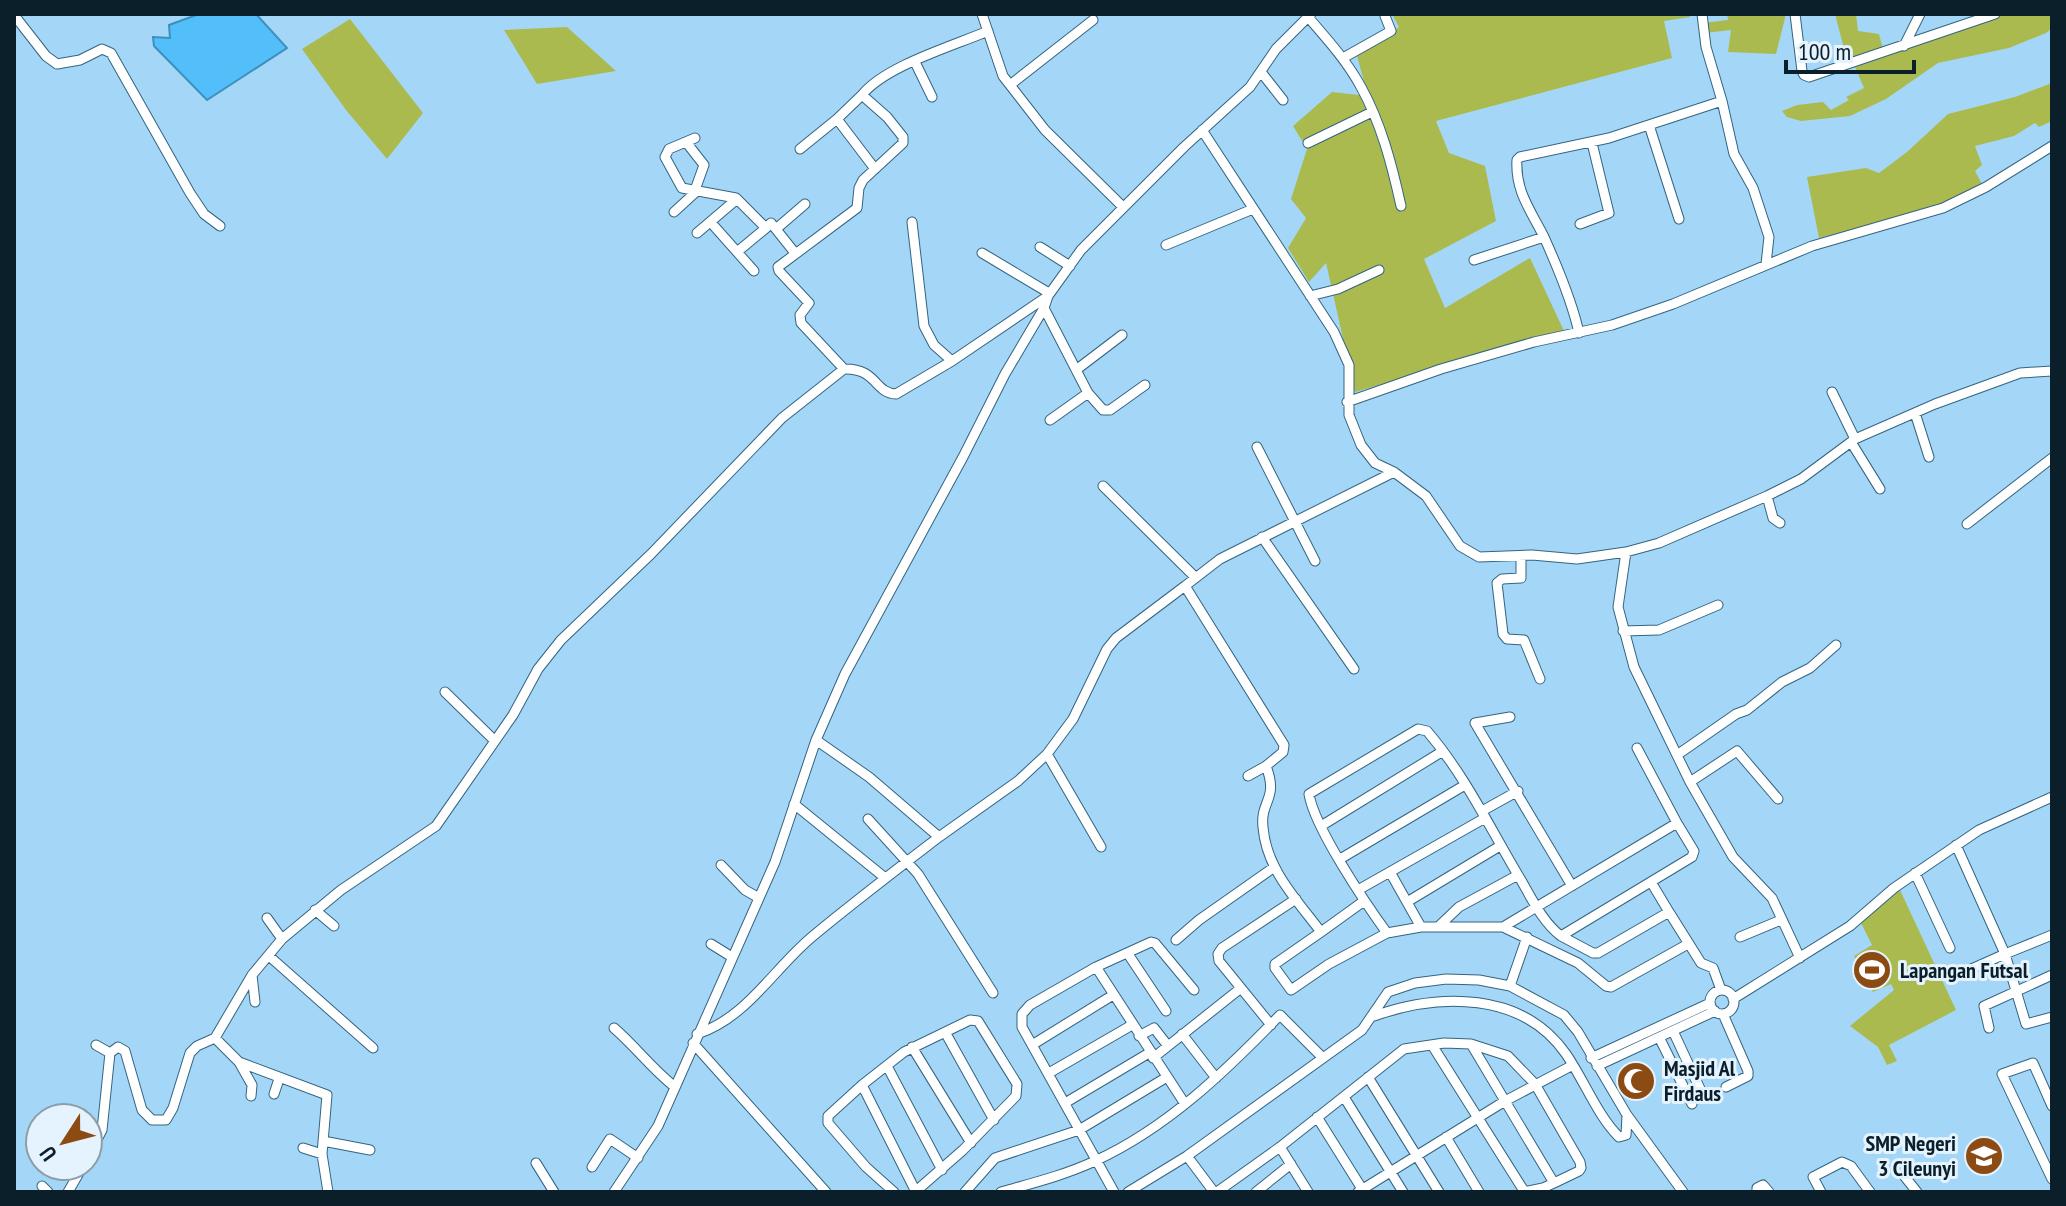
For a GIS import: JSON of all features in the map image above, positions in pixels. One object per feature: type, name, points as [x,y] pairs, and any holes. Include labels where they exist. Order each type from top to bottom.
[{"type":"street","points":[[982,14],[1001,71],[1010,85],[1045,130],[1123,207]]},
{"type":"street","points":[[1702,14],[1706,47],[1734,154],[1753,188],[1769,237],[1766,264]]},
{"type":"street","points":[[1795,14],[1802,71],[1809,77],[1993,15]]},
{"type":"street","points":[[1904,46],[1920,14]]},
{"type":"street","points":[[14,15],[46,56],[57,64],[72,63],[102,49],[111,53],[190,193],[204,214],[220,226]]},
{"type":"street","points":[[104,1111],[110,1053],[118,1047],[125,1051],[142,1110],[152,1120],[160,1122],[169,1117],[190,1053],[197,1046],[215,1038],[252,975],[282,939],[315,910],[436,826],[513,715],[538,669],[561,640],[651,554],[782,418],[844,369],[863,370],[892,394],[912,386],[1048,295],[1123,207],[1250,87],[1276,49],[1309,16],[1343,58],[1362,88],[1392,164],[1401,206]]},
{"type":"street","points":[[1343,58],[1391,31],[1385,16]]},
{"type":"street","points":[[1010,85],[1093,20]]},
{"type":"street","points":[[800,149],[884,76],[988,31]]},
{"type":"street","points":[[915,62],[932,97]]},
{"type":"street","points":[[1261,72],[1283,100]]},
{"type":"street","points":[[844,369],[801,323],[800,315],[809,303],[779,271],[780,264],[857,208],[859,188],[904,140],[887,117],[862,95]]},
{"type":"street","points":[[1579,333],[1574,310],[1544,237],[1520,192],[1517,160],[1549,150],[1592,143],[1722,101]]},
{"type":"street","points":[[1308,143],[1372,112]]},
{"type":"street","points":[[837,119],[875,169]]},
{"type":"street","points":[[1649,125],[1679,219]]},
{"type":"street","points":[[1202,130],[1346,356],[1351,373],[1347,402],[1352,425],[1367,454],[1375,463],[1394,472],[1426,496],[1453,538],[1466,551],[1479,557],[1577,559],[1626,552],[1683,534],[1801,479],[1853,440],[2008,376],[2032,370],[2052,371]]},
{"type":"street","points":[[674,212],[697,190],[704,165],[690,140],[669,149],[665,157],[682,188],[697,190],[737,199],[795,253]]},
{"type":"street","points":[[1580,224],[1609,213],[1592,143]]},
{"type":"street","points":[[1347,402],[1441,369],[1534,342],[1579,333],[1673,304],[1833,239],[1943,208],[1986,187],[2052,146]]},
{"type":"street","points":[[697,233],[737,199]]},
{"type":"street","points":[[737,252],[805,204]]},
{"type":"street","points":[[1166,245],[1253,209]]},
{"type":"street","points":[[912,222],[924,326],[934,345],[952,361]]},
{"type":"street","points":[[714,226],[754,271]]},
{"type":"street","points":[[1474,260],[1544,237]]},
{"type":"street","points":[[1040,247],[1070,266]]},
{"type":"street","points":[[982,253],[1048,295]]},
{"type":"street","points":[[1310,296],[1338,289],[1379,270]]},
{"type":"street","points":[[614,1192],[658,1126],[784,838],[816,740],[870,626],[1005,374],[1044,308],[1048,295]]},
{"type":"street","points":[[1044,308],[1088,393],[1103,410],[1110,410],[1145,385]]},
{"type":"street","points":[[1076,370],[1122,335]]},
{"type":"street","points":[[1832,392],[1853,440],[1880,489]]},
{"type":"street","points":[[1050,420],[1088,393]]},
{"type":"street","points":[[1915,413],[1929,457]]},
{"type":"street","points":[[1257,447],[1315,561]]},
{"type":"street","points":[[1967,524],[2052,458]]},
{"type":"street","points":[[695,1038],[733,1017],[786,960],[884,877],[1018,781],[1047,754],[1073,719],[1107,649],[1116,638],[1220,559],[1394,472]]},
{"type":"street","points":[[1103,486],[1195,577]]},
{"type":"street","points":[[1767,496],[1773,518],[1780,523]]},
{"type":"street","points":[[1262,537],[1354,669]]},
{"type":"street","points":[[1626,552],[1617,598],[1634,667],[1690,782],[1733,857],[1769,892],[1800,958]]},
{"type":"street","points":[[1521,556],[1521,578],[1502,579],[1497,583],[1503,634],[1507,639],[1524,640],[1540,679]]},
{"type":"street","points":[[1185,586],[1284,745],[1283,752],[1248,776]]},
{"type":"street","points":[[1623,631],[1659,630],[1718,605]]},
{"type":"street","points":[[1677,755],[1736,714],[1747,710],[1782,682],[1810,668],[1836,645]]},
{"type":"street","points":[[445,692],[495,741]]},
{"type":"street","points":[[1510,717],[1475,723],[1572,886]]},
{"type":"street","points":[[1387,933],[1364,901],[1321,826],[1309,798],[1314,789],[1418,729],[1427,731],[1443,751],[1537,907],[1561,936],[1598,953],[1669,912]]},
{"type":"street","points":[[816,740],[869,777],[939,837]]},
{"type":"street","points":[[1561,936],[1694,854],[1637,748]]},
{"type":"street","points":[[1321,826],[1443,751]]},
{"type":"street","points":[[1690,782],[1737,751],[1778,799]]},
{"type":"street","points":[[1047,754],[1101,847]]},
{"type":"street","points":[[1266,766],[1273,781],[1262,824],[1273,868],[1321,932]]},
{"type":"street","points":[[1340,859],[1465,785]]},
{"type":"street","points":[[1358,890],[1484,815],[1518,791]]},
{"type":"street","points":[[1733,999],[1850,926],[1915,873],[1987,825],[2052,797]]},
{"type":"street","points":[[794,804],[884,877]]},
{"type":"street","points":[[868,819],[909,860],[993,993]]},
{"type":"street","points":[[1503,927],[1677,823]]},
{"type":"street","points":[[1956,845],[2005,954],[2026,1024],[2052,1017]]},
{"type":"street","points":[[1407,902],[1500,846]]},
{"type":"street","points":[[721,865],[745,890],[759,898]]},
{"type":"street","points":[[1176,940],[1273,868]]},
{"type":"street","points":[[1390,872],[1421,927]]},
{"type":"street","points":[[1915,873],[1950,948]]},
{"type":"street","points":[[1438,927],[1459,907],[1518,875]]},
{"type":"street","points":[[1594,1062],[1716,1010],[1732,1007],[1733,999],[1721,990],[1713,968],[1701,963],[1651,882]]},
{"type":"street","points":[[1271,1025],[1219,961],[1218,954],[1222,948],[1296,899]]},
{"type":"street","points":[[1364,901],[1275,964],[1291,990],[1329,964],[1387,933],[1421,927],[1503,927],[1578,963],[1611,987],[1688,944]]},
{"type":"street","points":[[315,910],[334,926]]},
{"type":"street","points":[[267,918],[282,939]]},
{"type":"street","points":[[1740,937],[1781,920]]},
{"type":"street","points":[[1960,974],[2052,935]]},
{"type":"street","points":[[1510,986],[1527,937]]},
{"type":"street","points":[[1114,1192],[1032,1045],[1021,1022],[1025,1009],[1096,967],[1151,942],[1194,990]]},
{"type":"street","points":[[711,944],[732,957]]},
{"type":"street","points":[[1128,954],[1166,1011]]},
{"type":"street","points":[[269,956],[373,1048]]},
{"type":"street","points":[[1096,967],[1185,1104]]},
{"type":"street","points":[[252,975],[255,1002]]},
{"type":"street","points":[[1989,1028],[1984,1006],[2052,975]]},
{"type":"street","points":[[1128,1192],[1187,1156],[1362,1030],[1388,992],[1415,983],[1466,979],[1510,986],[1564,1015],[1578,1032],[1627,1115],[1683,1192]]},
{"type":"street","points":[[1065,1103],[1168,1046],[1241,988]]},
{"type":"street","points":[[1721,990],[1714,994],[1716,1010],[1748,1071],[1748,1076],[1726,1087]]},
{"type":"street","points":[[1032,1045],[1113,995]]},
{"type":"street","points":[[1374,1016],[1415,1003],[1458,1000],[1483,1002],[1508,1010],[1549,1034],[1573,1065],[1619,1137],[1626,1135],[1627,1115]]},
{"type":"street","points":[[1594,1062],[1659,1037],[1716,1010]]},
{"type":"street","points":[[1001,1192],[1065,1173],[1097,1160],[1139,1136],[1216,1078],[1280,1015],[1322,1057]]},
{"type":"street","points":[[862,1085],[916,1192],[994,1120],[1016,1096],[1017,1084],[978,1021],[970,1020],[912,1047],[862,1085],[828,1116],[828,1123],[866,1167],[894,1192]]},
{"type":"street","points":[[1049,1073],[1132,1025]]},
{"type":"street","points":[[614,1028],[632,1043],[652,1069],[675,1087]]},
{"type":"street","points":[[1139,1036],[1154,1028],[1168,1046]]},
{"type":"street","points":[[1673,1031],[1701,1091]]},
{"type":"street","points":[[945,1032],[994,1120]]},
{"type":"street","points":[[1182,1034],[1216,1078]]},
{"type":"street","points":[[1659,1037],[1692,1104]]},
{"type":"street","points":[[215,1038],[239,1062],[252,1085],[251,1096]]},
{"type":"street","points":[[695,1038],[826,1192]]},
{"type":"street","points":[[1187,1156],[1215,1192],[1280,1147],[1404,1049],[1432,1045],[1471,1044],[1508,1056],[1535,1084],[1581,1165],[1577,1173],[1543,1188],[1524,1192],[1432,1045]]},
{"type":"street","points":[[1471,1044],[1554,1183]]},
{"type":"street","points":[[96,1045],[110,1053]]},
{"type":"street","points":[[912,1047],[971,1143]]},
{"type":"street","points":[[239,1062],[327,1095],[322,1154],[328,1192]]},
{"type":"street","points":[[2052,1106],[2033,1063],[2001,1076],[2052,1179]]},
{"type":"street","points":[[1317,1117],[1361,1191],[1505,1101],[1573,1065]]},
{"type":"street","points":[[887,1066],[942,1170]]},
{"type":"street","points":[[965,1192],[995,1158],[1079,1130],[1167,1077]]},
{"type":"street","points":[[1368,1077],[1439,1192]]},
{"type":"street","points":[[274,1094],[279,1079]]},
{"type":"street","points":[[1344,1097],[1403,1192]]},
{"type":"street","points":[[1446,1137],[1479,1192]]},
{"type":"street","points":[[592,1167],[610,1139],[638,1158]]},
{"type":"street","points":[[323,1141],[370,1150]]},
{"type":"street","points":[[1280,1147],[1308,1192]]},
{"type":"street","points":[[303,1148],[322,1154]]},
{"type":"street","points":[[1821,1192],[1813,1177],[1842,1162],[1851,1166],[1870,1192]]},
{"type":"street","points":[[536,1163],[554,1192]]},
{"type":"street","points":[[1256,1192],[1291,1164]]},
{"type":"street","points":[[1905,1177],[1917,1192]]},
{"type":"street","points":[[1757,1192],[1757,1188],[1763,1185],[1769,1192]]},
{"type":"green space","points":[[1392,14],[1690,14],[1690,17],[1664,21],[1672,58],[1436,121],[1449,153],[1485,166],[1496,221],[1424,259],[1445,308],[1530,258],[1564,331],[1355,392],[1326,263],[1309,282],[1288,248],[1306,218],[1291,199],[1307,149],[1293,126],[1332,92],[1368,96],[1357,56],[1399,27]]},
{"type":"green space","points":[[1727,14],[1786,14],[1776,54],[1728,52],[1731,30],[1705,33],[1703,23],[1728,20]]},
{"type":"green space","points":[[1835,14],[1856,14],[1858,31],[1879,34],[1883,49],[1847,60]]},
{"type":"green space","points":[[1987,14],[2052,14],[2052,28],[2009,48],[1938,63],[1886,99],[1850,116],[1801,121],[1787,117],[1782,111],[1797,105],[1823,102],[1831,110],[1849,100],[1846,97],[1864,88],[1855,67],[1866,58]]},
{"type":"green space","points":[[350,19],[423,113],[387,159],[346,110],[302,49]]},
{"type":"green space","points":[[567,27],[616,71],[537,84],[504,30]]},
{"type":"green space","points":[[2052,83],[2052,121],[2039,127],[2035,123],[2014,136],[1975,146],[1982,165],[1975,171],[1982,184],[1951,205],[1819,238],[1807,177],[1866,168],[1879,173],[1948,114],[2015,97]]},
{"type":"green space","points":[[1900,890],[1956,1010],[1889,1045],[1897,1061],[1887,1065],[1878,1047],[1850,1026],[1894,990],[1891,984],[1873,992],[1854,956],[1872,945],[1860,921]]},
{"type":"water","points":[[199,14],[256,14],[287,48],[207,100],[154,46],[153,37],[170,38],[169,25]]},
{"type":"place","name":"Lapangan Futsal","points":[[1872,970]]},
{"type":"place","name":"Masjid Al Firdaus","points":[[1636,1081]]},
{"type":"place","name":"SMP Negeri 3 Cileunyi","points":[[1984,1156]]}]
